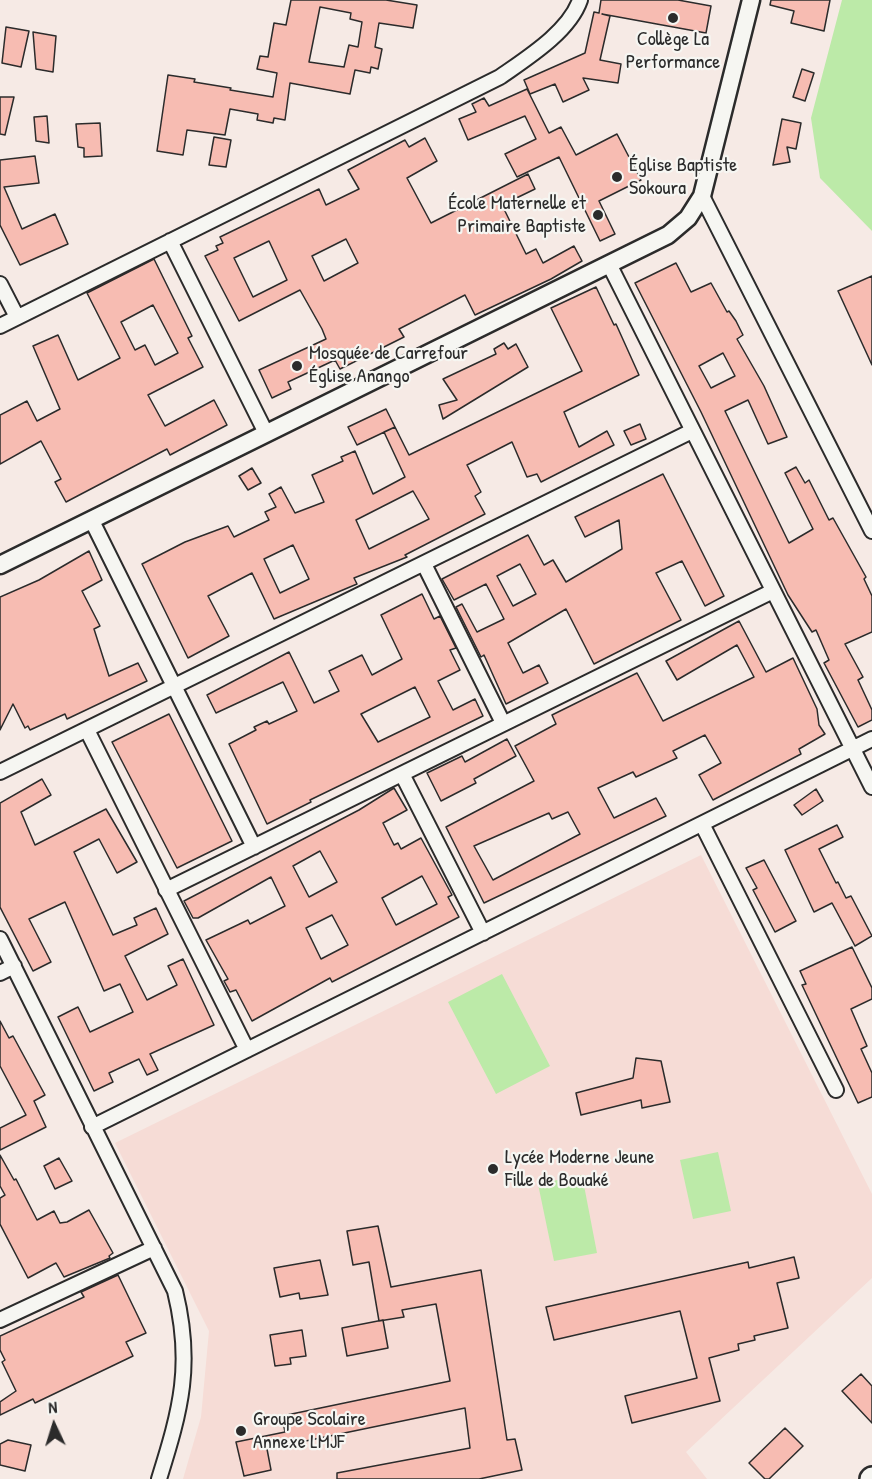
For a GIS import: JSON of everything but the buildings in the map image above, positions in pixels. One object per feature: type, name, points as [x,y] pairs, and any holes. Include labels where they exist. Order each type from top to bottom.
[{"type":"street","points":[[0,326],[500,77],[543,46],[578,8],[580,0]]},
{"type":"street","points":[[0,565],[668,235],[688,218],[702,196],[751,0]]},
{"type":"street","points":[[702,196],[872,531]]},
{"type":"street","points":[[170,241],[266,433]]},
{"type":"street","points":[[609,264],[872,787]]},
{"type":"street","points":[[0,284],[17,317]]},
{"type":"street","points":[[0,772],[692,431]]},
{"type":"street","points":[[92,521],[254,847]]},
{"type":"street","points":[[424,564],[503,723]]},
{"type":"street","points":[[166,890],[773,591]]},
{"type":"street","points":[[87,730],[247,1050]]},
{"type":"street","points":[[93,1127],[872,739]]},
{"type":"street","points":[[402,774],[483,933]]},
{"type":"street","points":[[702,824],[836,1090]]},
{"type":"street","points":[[0,939],[175,1291],[181,1316],[185,1374],[179,1416],[159,1479]]},
{"type":"street","points":[[0,973],[14,966]]},
{"type":"street","points":[[0,1320],[154,1248]]},
{"type":"shaded area","name":"Lycée Moderne Jeune Fille de Bouaké","points":[[701,855],[872,1194],[872,1278],[686,1452],[707,1479],[183,1479],[201,1417],[209,1331],[115,1143]]},
{"type":"green space","points":[[842,0],[872,0],[872,231],[820,178],[811,118]]},
{"type":"green space","points":[[502,974],[550,1066],[496,1094],[448,1002]]},
{"type":"green space","points":[[718,1152],[731,1211],[693,1219],[680,1160]]},
{"type":"green space","points":[[582,1175],[597,1253],[554,1261],[538,1184]]},
{"type":"place","name":"Collège La Performance","points":[[673,18]]},
{"type":"place","name":"Église Baptiste Sokoura","points":[[617,177]]},
{"type":"place","name":"École Maternelle et Primaire Baptiste","points":[[598,215]]},
{"type":"place","name":"Mosquée de Carrefour Église Anango","points":[[297,366]]},
{"type":"place","name":"Lycée Moderne Jeune Fille de Bouaké","points":[[493,1169]]},
{"type":"place","name":"Groupe Scolaire Annexe LMJF","points":[[241,1431]]}]
